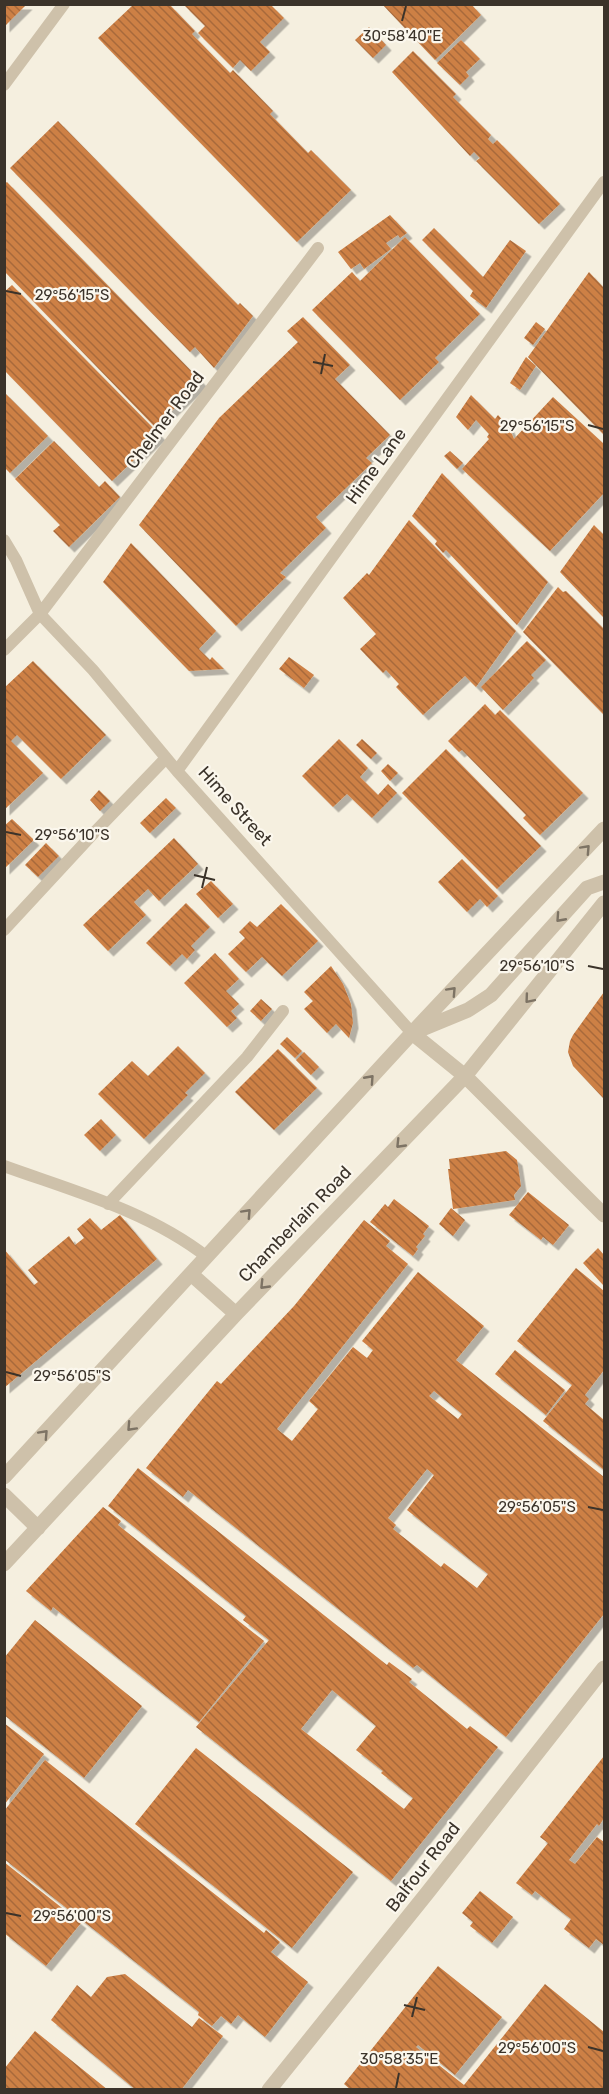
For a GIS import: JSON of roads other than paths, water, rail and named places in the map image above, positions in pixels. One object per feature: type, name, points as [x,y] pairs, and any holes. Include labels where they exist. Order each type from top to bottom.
[{"type":"street","points":[[4,1477],[412,1033],[604,829]]},
{"type":"street","points":[[412,1033],[468,1010],[491,995],[587,888],[604,882]]},
{"type":"street","name":"Chamberlain Road","points":[[4,1564],[236,1314],[465,1076],[604,903]]},
{"type":"street","name":"Hime Street","points":[[412,1033],[465,1076],[604,1215]]},
{"type":"street","points":[[191,1274],[236,1314]]},
{"type":"street","points":[[4,1495],[38,1528]]},
{"type":"street","name":"Balfour Road","points":[[269,2090],[604,1668]]},
{"type":"lane","points":[[4,85],[64,4]]},
{"type":"lane","name":"Hime Lane","points":[[177,771],[604,182]]},
{"type":"lane","name":"Chelmer Road","points":[[4,650],[40,614],[318,248]]},
{"type":"lane","name":"Hime Street","points":[[4,540],[16,560],[40,614],[93,670],[177,771],[412,1033]]},
{"type":"lane","points":[[4,930],[166,758]]},
{"type":"lane","points":[[108,1204],[247,1057],[283,1011]]},
{"type":"lane","points":[[4,1166],[134,1214],[188,1242],[207,1257]]}]
